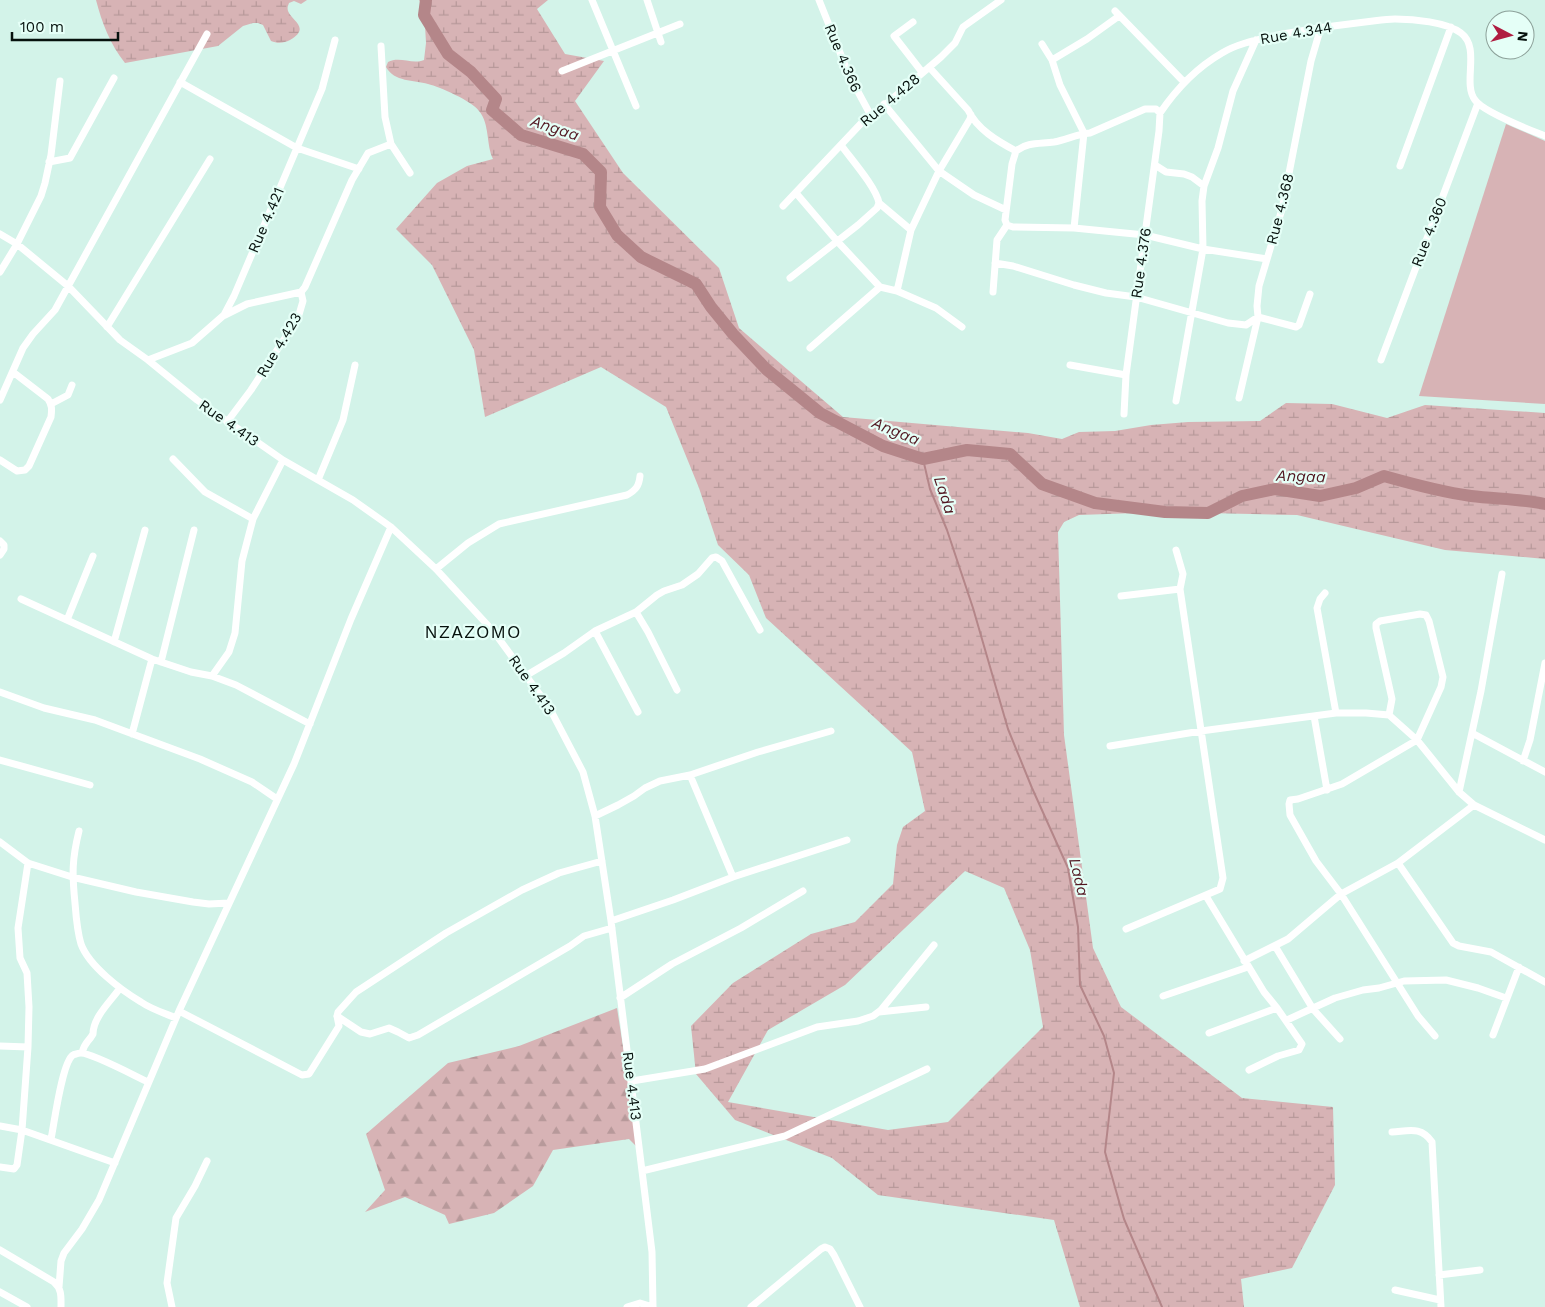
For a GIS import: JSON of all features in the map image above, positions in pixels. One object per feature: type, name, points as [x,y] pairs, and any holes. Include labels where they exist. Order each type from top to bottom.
[{"type":"street","points":[[592,0],[636,106]]},
{"type":"street","points":[[646,0],[661,42]]},
{"type":"street","name":"Rue 4.366","points":[[819,0],[849,75],[870,114]]},
{"type":"street","name":"Rue 4.428","points":[[783,206],[870,114],[878,111],[929,67],[954,43],[963,27],[1001,0]]},
{"type":"street","points":[[1052,60],[1087,39],[1117,14],[1184,82]]},
{"type":"street","name":"Rue 4.344","points":[[1160,113],[1184,82],[1200,67],[1223,51],[1256,40],[1321,27],[1395,19],[1415,20],[1451,27]]},
{"type":"street","points":[[913,22],[894,36],[922,72]]},
{"type":"street","points":[[562,71],[680,24]]},
{"type":"street","name":"Rue 4.368","points":[[1239,398],[1258,317],[1257,306],[1260,286],[1282,209],[1311,61],[1321,27]]},
{"type":"street","points":[[1400,166],[1451,27],[1467,38],[1470,45],[1472,95],[1478,104],[1505,119],[1545,136]]},
{"type":"street","points":[[0,400],[23,348],[54,310],[207,34]]},
{"type":"street","name":"Rue 4.421","points":[[148,360],[192,343],[224,315],[234,296],[322,88],[335,40]]},
{"type":"street","points":[[1176,401],[1203,249],[1202,201],[1204,186],[1218,148],[1233,91],[1256,40]]},
{"type":"street","points":[[1042,44],[1052,60],[1060,85],[1084,134],[1074,228]]},
{"type":"street","points":[[380,46],[385,117],[391,144],[410,173]]},
{"type":"street","points":[[929,67],[986,132],[1000,143],[1016,151]]},
{"type":"street","points":[[49,162],[70,158],[114,78]]},
{"type":"street","points":[[0,272],[17,244],[41,196],[49,162],[60,82]]},
{"type":"street","points":[[180,82],[297,148],[359,169]]},
{"type":"street","points":[[884,104],[940,171],[974,196],[1006,210]]},
{"type":"street","name":"Rue 4.360","points":[[1381,360],[1478,104]]},
{"type":"street","points":[[1007,225],[1005,220],[1006,210],[1012,164],[1016,151],[1028,144],[1055,142],[1090,133],[1145,109],[1156,109],[1160,113]]},
{"type":"street","name":"Rue 4.376","points":[[1124,414],[1126,375],[1155,165],[1160,113]]},
{"type":"street","points":[[897,291],[911,230],[940,171],[970,119],[970,115]]},
{"type":"street","name":"Rue 4.423","points":[[227,422],[251,390],[298,318],[303,301],[301,292],[305,287],[352,180],[368,153],[391,144]]},
{"type":"street","points":[[790,278],[858,225],[877,208],[879,203],[878,197],[841,145]]},
{"type":"street","points":[[107,327],[210,160]]},
{"type":"street","points":[[1155,165],[1166,172],[1192,177],[1204,186]]},
{"type":"street","points":[[796,193],[880,287],[897,291],[936,308],[962,327]]},
{"type":"street","points":[[879,203],[911,230]]},
{"type":"street","points":[[1007,225],[1013,227],[1074,228],[1145,235],[1203,249],[1267,259]]},
{"type":"street","points":[[993,292],[997,240],[1007,225]]},
{"type":"street","name":"Rue 4.413","points":[[0,234],[17,244],[68,286],[120,340],[197,400],[283,460],[352,500],[391,527],[436,569],[494,632],[549,707],[578,759],[588,787],[595,816],[612,925],[632,1081],[652,1252],[653,1307]]},
{"type":"street","points":[[995,263],[1013,266],[1074,285],[1191,312],[1211,319],[1246,325],[1258,317],[1296,327],[1299,325],[1310,294]]},
{"type":"street","points":[[810,348],[880,287]]},
{"type":"street","points":[[224,315],[247,304],[301,292]]},
{"type":"street","points":[[318,480],[342,420],[355,365]]},
{"type":"street","points":[[1070,365],[1126,375]]},
{"type":"street","points":[[0,460],[17,471],[25,470],[29,466],[51,417],[51,404],[48,399],[13,372]]},
{"type":"street","points":[[51,404],[68,394],[72,386]]},
{"type":"street","points":[[174,459],[204,492],[252,519]]},
{"type":"street","points":[[212,676],[229,652],[235,633],[242,561],[252,519],[283,460]]},
{"type":"street","points":[[436,569],[468,543],[499,524],[633,492],[639,485],[640,476]]},
{"type":"street","points":[[61,1307],[59,1287],[61,1261],[64,1253],[82,1229],[99,1200],[177,1015],[294,764],[351,619],[391,527]]},
{"type":"street","points":[[114,642],[144,530]]},
{"type":"street","points":[[161,662],[194,530]]},
{"type":"street","points":[[0,541],[4,545],[0,555]]},
{"type":"street","points":[[1126,929],[1220,889],[1222,878],[1180,589],[1182,574],[1176,550]]},
{"type":"street","points":[[67,620],[93,556]]},
{"type":"street","points":[[527,675],[564,653],[595,631],[636,612],[664,591],[682,585],[698,574],[712,558],[716,557],[722,561],[760,630]]},
{"type":"street","points":[[1460,792],[1502,574]]},
{"type":"street","points":[[1121,596],[1180,589]]},
{"type":"street","points":[[1325,593],[1320,599],[1317,608],[1336,713]]},
{"type":"street","points":[[21,599],[152,659],[191,672],[212,676],[236,686],[310,724]]},
{"type":"street","points":[[636,612],[677,690]]},
{"type":"street","points":[[1389,715],[1392,699],[1376,624],[1380,621],[1420,614],[1426,615],[1430,621],[1443,676],[1441,687],[1417,740],[1342,784],[1290,800],[1288,804],[1290,815],[1316,861],[1341,894],[1418,1016],[1435,1036]]},
{"type":"street","points":[[595,631],[638,712]]},
{"type":"street","points":[[132,734],[152,659]]},
{"type":"street","points":[[1524,761],[1545,663]]},
{"type":"street","points":[[0,692],[37,706],[95,720],[208,762],[252,782],[277,799]]},
{"type":"street","points":[[1110,746],[1201,731],[1336,713],[1389,715],[1417,740],[1460,792],[1474,805],[1545,840]]},
{"type":"street","points":[[1314,716],[1327,790]]},
{"type":"street","points":[[595,816],[660,781],[690,775],[758,752],[831,731]]},
{"type":"street","points":[[1472,733],[1545,772]]},
{"type":"street","points":[[0,760],[90,785]]},
{"type":"street","points":[[690,775],[734,877]]},
{"type":"street","points":[[1163,996],[1246,964],[1288,939],[1341,894],[1398,863],[1474,805]]},
{"type":"street","points":[[79,831],[73,855],[72,877],[76,919],[81,945],[92,962],[120,988],[142,1003],[177,1015],[302,1076],[309,1074],[340,1026],[336,1016]]},
{"type":"street","points":[[336,1016],[361,1032],[370,1034],[389,1028],[409,1038],[418,1035],[584,936],[734,877],[847,840]]},
{"type":"street","points":[[0,842],[28,863],[72,877],[136,892],[193,902],[229,904]]},
{"type":"street","points":[[336,1016],[356,992],[446,933],[522,890],[559,873],[602,861]]},
{"type":"street","points":[[0,1167],[14,1169],[18,1165],[22,1130],[28,1047],[28,986],[27,973],[20,958],[18,928],[28,863]]},
{"type":"street","points":[[1398,863],[1453,943],[1459,946],[1491,952],[1545,982]]},
{"type":"street","points":[[620,998],[672,964],[742,928],[803,892]]},
{"type":"street","points":[[1206,896],[1264,992],[1287,1020],[1302,1044],[1299,1050],[1278,1056],[1249,1070]]},
{"type":"street","points":[[878,1012],[934,945]]},
{"type":"street","points":[[1275,946],[1313,1009],[1340,1039]]},
{"type":"street","points":[[1493,1035],[1519,967]]},
{"type":"street","points":[[1287,1020],[1336,998],[1398,982],[1446,980],[1478,988],[1506,998]]},
{"type":"street","points":[[82,1053],[88,1039],[93,1034],[96,1021],[120,988]]},
{"type":"street","points":[[632,1081],[706,1069],[817,1027],[858,1021],[878,1012],[926,1007]]},
{"type":"street","points":[[1209,1033],[1278,1008]]},
{"type":"street","points":[[0,1046],[28,1047]]},
{"type":"street","points":[[51,1139],[60,1092],[69,1060],[74,1055],[82,1053],[148,1082]]},
{"type":"street","points":[[642,1171],[785,1136],[927,1069]]},
{"type":"street","points":[[0,1126],[22,1130],[51,1139],[115,1163]]},
{"type":"street","points":[[1392,1132],[1416,1130],[1427,1136],[1432,1142],[1441,1304],[1395,1290]]},
{"type":"street","points":[[172,1307],[167,1283],[176,1218],[207,1161]]},
{"type":"street","points":[[752,1307],[825,1247],[830,1249],[834,1255],[860,1307]]},
{"type":"street","points":[[0,1250],[54,1282],[59,1287]]},
{"type":"street","points":[[1439,1275],[1480,1270]]},
{"type":"street","points":[[0,1292],[27,1307]]},
{"type":"street","points":[[627,1307],[640,1303],[653,1307]]},
{"type":"green space","points":[[96,0],[307,0],[301,4],[294,1],[289,3],[288,11],[300,28],[296,36],[285,42],[271,41],[263,25],[253,23],[243,26],[218,46],[125,63],[107,33]]},
{"type":"green space","points":[[419,0],[548,0],[537,9],[565,54],[604,61],[575,101],[623,173],[719,268],[739,328],[843,417],[1028,433],[1062,439],[1079,432],[1115,431],[1151,425],[1188,422],[1260,421],[1286,403],[1332,404],[1387,418],[1425,405],[1545,413],[1545,559],[1445,550],[1297,515],[1165,512],[1079,515],[1064,522],[1058,532],[1064,735],[1093,948],[1121,1007],[1242,1098],[1333,1107],[1335,1185],[1292,1268],[1241,1279],[1244,1307],[1080,1307],[1054,1220],[878,1195],[832,1158],[735,1120],[696,1074],[691,1026],[733,983],[811,934],[855,922],[893,884],[897,845],[903,827],[925,811],[912,752],[766,618],[749,575],[718,545],[699,488],[666,407],[601,367],[485,417],[474,350],[432,265],[396,229],[437,183],[467,166],[493,159],[485,122],[475,107],[440,88],[399,78],[386,67],[388,62],[393,60],[415,62],[424,60],[426,43],[424,8]],"holes":[[[965,871],[1004,888],[1030,950],[1043,1027],[948,1122],[888,1130],[728,1102],[768,1030],[845,985]]]},
{"type":"green space","points":[[1506,124],[1545,141],[1545,404],[1419,396]]},
{"type":"green space","points":[[617,1008],[639,1149],[629,1139],[553,1150],[533,1186],[494,1213],[449,1224],[445,1215],[405,1197],[365,1212],[385,1190],[366,1134],[448,1063],[519,1046]]},
{"type":"waterway","name":"Angaa","points":[[426,0],[424,15],[448,54],[471,72],[496,99],[492,110],[521,135],[583,154],[601,172],[600,207],[617,235],[641,257],[696,284],[711,307],[733,334],[766,369],[820,413],[883,446],[923,459],[967,450],[1010,454],[1042,484],[1095,503],[1165,512],[1208,513],[1242,496],[1275,489],[1320,496],[1356,488],[1384,476],[1427,488],[1460,494],[1545,504]]},
{"type":"waterway","name":"Lada","points":[[923,459],[930,489],[947,530],[973,608],[1008,729],[1068,868],[1078,927],[1080,985],[1104,1036],[1114,1073],[1105,1152],[1124,1219],[1162,1307]]},
{"type":"district","name":"NZAZOMO","points":[[473,631]]}]
